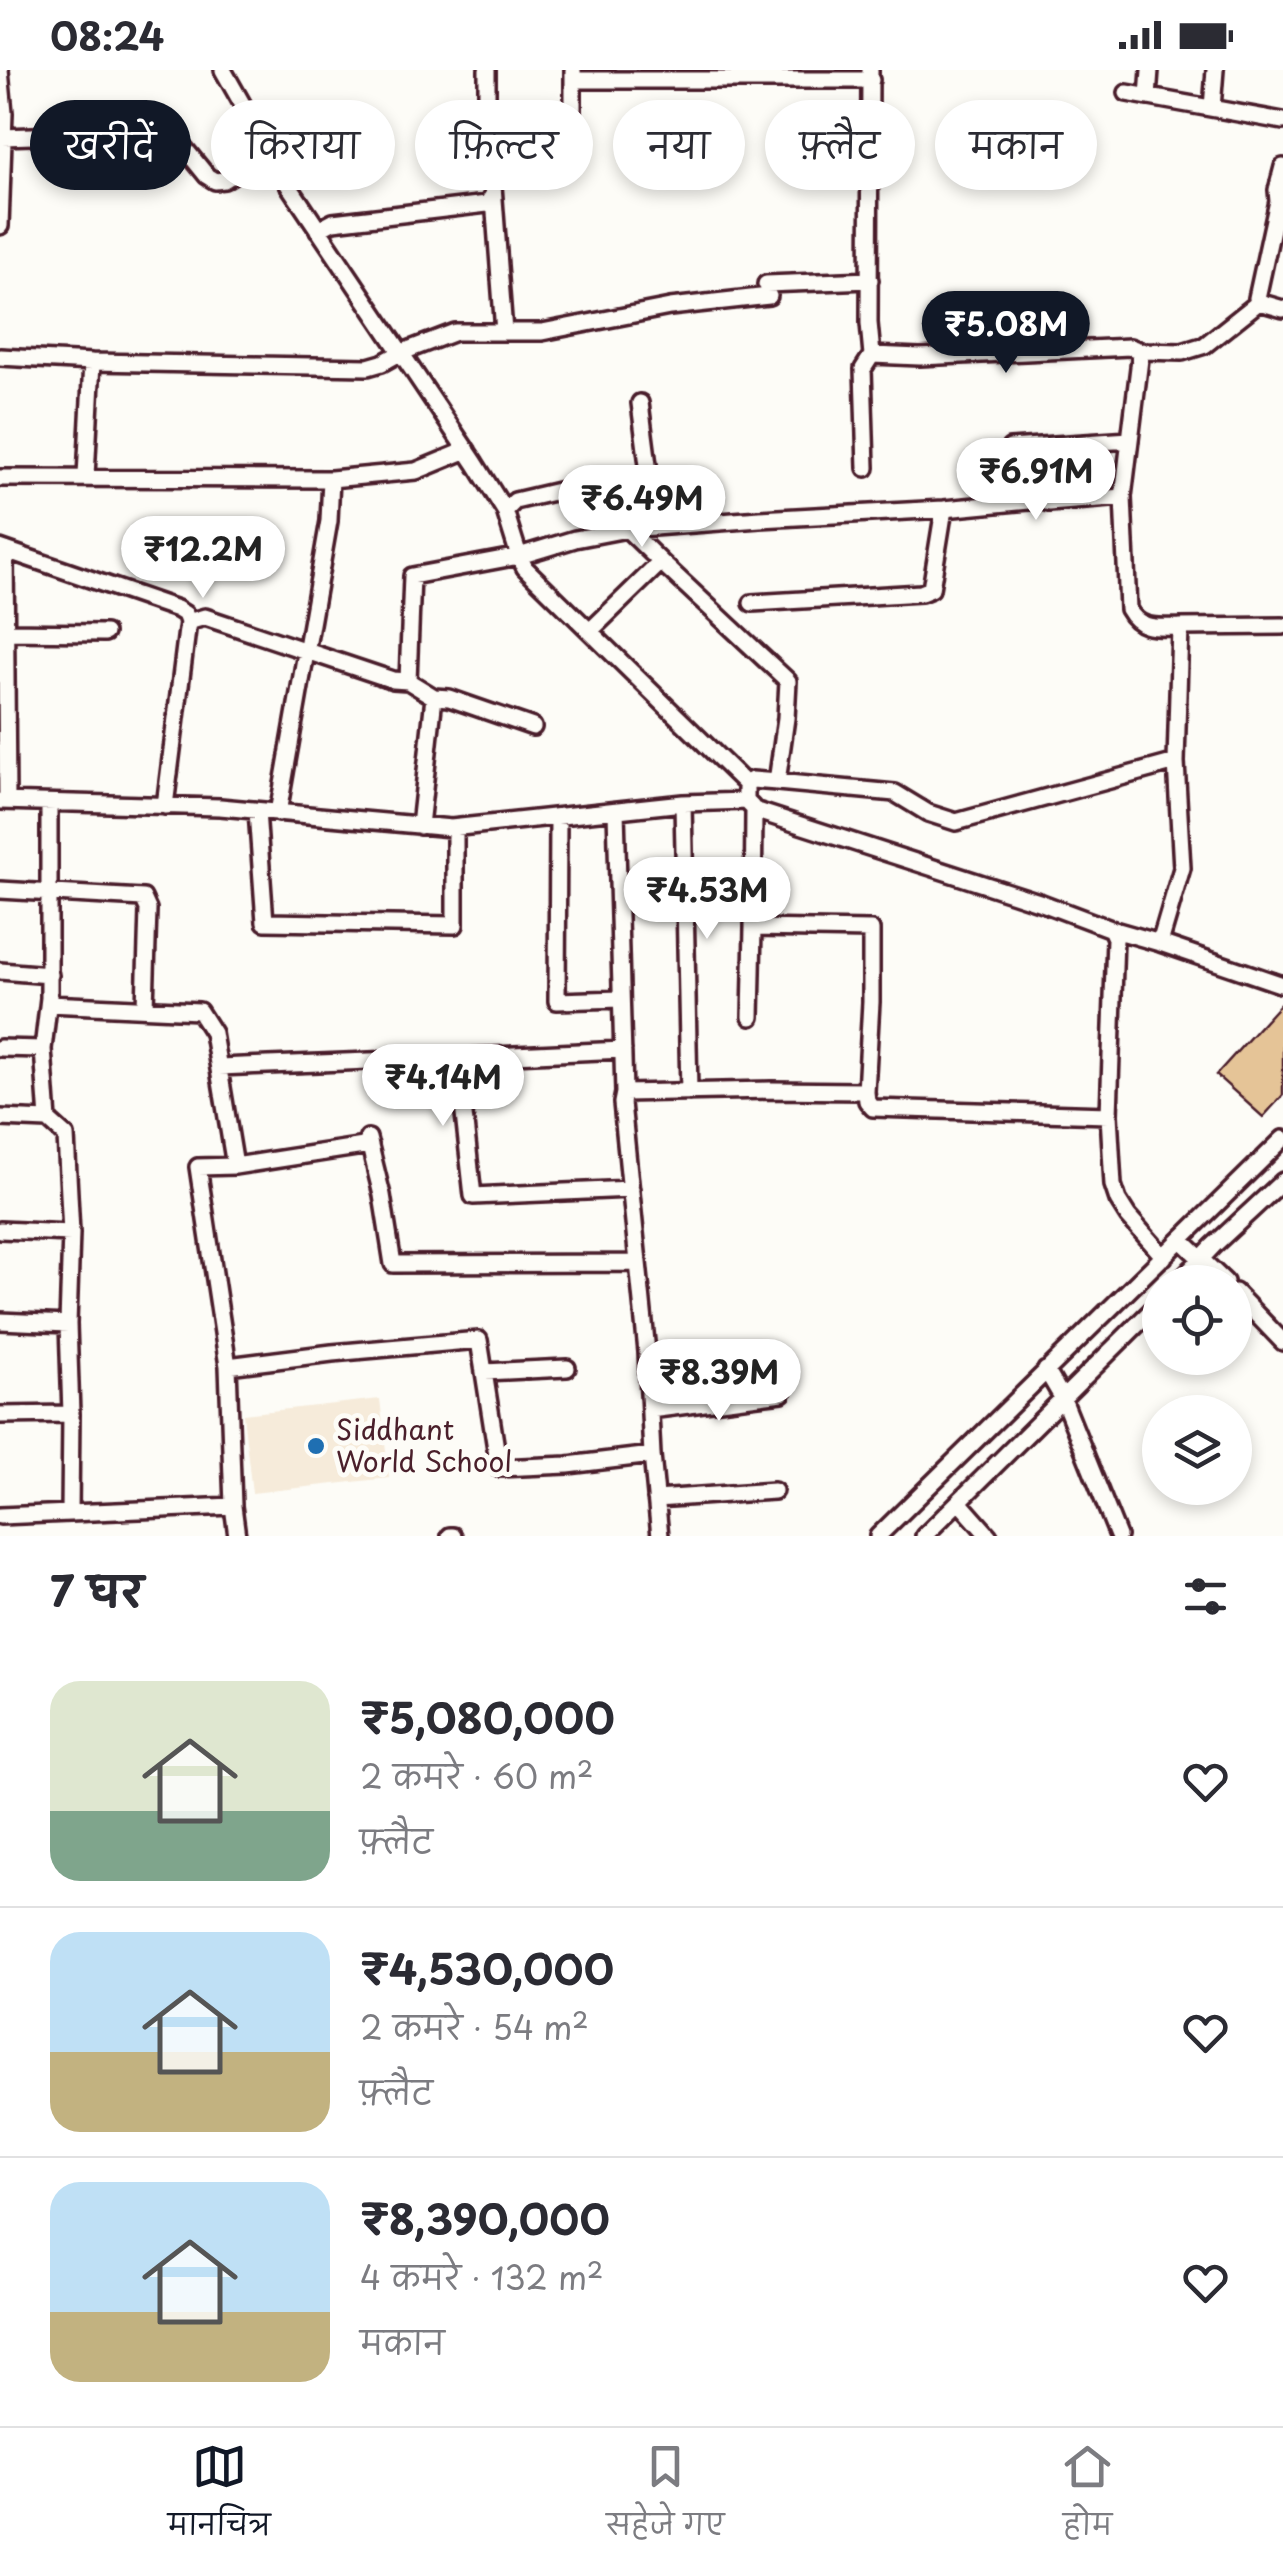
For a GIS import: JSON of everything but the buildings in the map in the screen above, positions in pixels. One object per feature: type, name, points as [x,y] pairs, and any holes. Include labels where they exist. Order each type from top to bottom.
[{"type":"street","points":[[0,70],[0,226]]},
{"type":"street","points":[[223,70],[240,100]]},
{"type":"street","points":[[487,70],[486,106],[504,332]]},
{"type":"street","points":[[1148,97],[1150,70]]},
{"type":"street","points":[[1212,108],[1216,70]]},
{"type":"street","points":[[573,100],[573,75],[871,75],[872,356],[863,369],[866,468]]},
{"type":"street","points":[[1127,93],[1283,121]]},
{"type":"street","points":[[3,137],[168,128],[211,178]]},
{"type":"street","points":[[1259,302],[1258,282],[1280,203],[1277,190],[1283,167]]},
{"type":"street","points":[[293,190],[505,511],[525,568],[590,630],[749,798]]},
{"type":"street","points":[[318,230],[333,222],[487,204],[493,195]]},
{"type":"street","points":[[0,357],[368,367],[454,332],[542,332],[767,290],[870,280]]},
{"type":"street","points":[[872,356],[1130,348],[1141,352],[1182,352],[1205,344],[1259,302]]},
{"type":"street","points":[[1259,302],[1283,308]]},
{"type":"street","points":[[1141,352],[1123,497],[1128,609],[1134,620],[1144,626],[1283,626]]},
{"type":"street","points":[[86,476],[92,362]]},
{"type":"street","points":[[640,403],[656,527]]},
{"type":"street","points":[[1010,448],[1130,440]]},
{"type":"street","points":[[0,478],[331,479],[416,471],[467,450]]},
{"type":"street","points":[[278,813],[329,520],[331,479]]},
{"type":"street","points":[[505,511],[515,501],[571,488]]},
{"type":"street","points":[[408,681],[412,576],[519,556],[575,539],[628,529],[1123,497]]},
{"type":"street","points":[[752,603],[921,593],[931,589],[944,509]]},
{"type":"street","points":[[628,529],[788,681],[777,782]]},
{"type":"street","points":[[165,806],[188,622],[184,614],[3,549],[4,801],[257,810],[456,828],[749,798],[1111,928],[1280,984]]},
{"type":"street","points":[[590,630],[661,562]]},
{"type":"street","points":[[188,622],[205,617],[393,680],[408,681],[434,697],[449,698],[533,728]]},
{"type":"street","points":[[1160,943],[1182,868],[1176,762],[1180,627]]},
{"type":"street","points":[[3,632],[105,633]]},
{"type":"street","points":[[420,826],[434,697]]},
{"type":"street","points":[[751,1017],[752,780],[895,793],[928,813],[956,822],[1176,762]]},
{"type":"street","points":[[48,1120],[44,1049],[50,974],[50,802]]},
{"type":"street","points":[[683,803],[689,1092]]},
{"type":"street","points":[[257,810],[264,922],[455,925],[456,828]]},
{"type":"street","points":[[616,811],[622,1103],[660,1536]]},
{"type":"street","points":[[558,818],[557,1001],[621,1000]]},
{"type":"street","points":[[0,890],[143,898],[148,909],[145,1007]]},
{"type":"street","points":[[754,928],[871,930],[866,1092],[873,1108],[1109,1115]]},
{"type":"street","points":[[1111,928],[1115,960],[1110,1165],[1118,1200],[1164,1257]]},
{"type":"street","points":[[0,971],[50,974]]},
{"type":"street","points":[[48,1004],[199,1011],[213,1032],[235,1166]]},
{"type":"street","points":[[0,1048],[44,1049]]},
{"type":"street","points":[[218,1066],[623,1050]]},
{"type":"street","points":[[470,1057],[461,1087],[473,1196],[631,1189]]},
{"type":"street","points":[[624,1093],[866,1092]]},
{"type":"street","points":[[0,1118],[48,1120],[66,1136],[72,1233],[68,1324],[70,1513]]},
{"type":"street","points":[[878,1536],[1283,1140]]},
{"type":"street","points":[[237,1536],[228,1366],[198,1167],[235,1166],[369,1142],[393,1264],[638,1262]]},
{"type":"street","points":[[1195,1265],[1283,1180]]},
{"type":"street","points":[[0,1230],[72,1233]]},
{"type":"street","points":[[1181,1240],[1208,1265]]},
{"type":"street","points":[[1252,1310],[1283,1342]]},
{"type":"street","points":[[1269,1327],[1283,1314]]},
{"type":"street","points":[[924,1536],[1142,1320]]},
{"type":"street","points":[[0,1321],[68,1324]]},
{"type":"street","points":[[228,1366],[479,1340],[499,1468],[652,1455]]},
{"type":"street","points":[[484,1372],[567,1368]]},
{"type":"street","points":[[1046,1370],[1063,1399],[1118,1536]]},
{"type":"street","points":[[650,1410],[782,1393]]},
{"type":"street","points":[[0,1415],[71,1414]]},
{"type":"street","points":[[656,1500],[774,1491]]},
{"type":"street","points":[[959,1502],[989,1536]]},
{"type":"street","points":[[0,1516],[233,1506]]},
{"type":"shaded area","name":"Siddhant World School","points":[[380,1399],[389,1478],[252,1493],[243,1414]]},
{"type":"place","name":"Siddhant World School","points":[[316,1446]]}]
